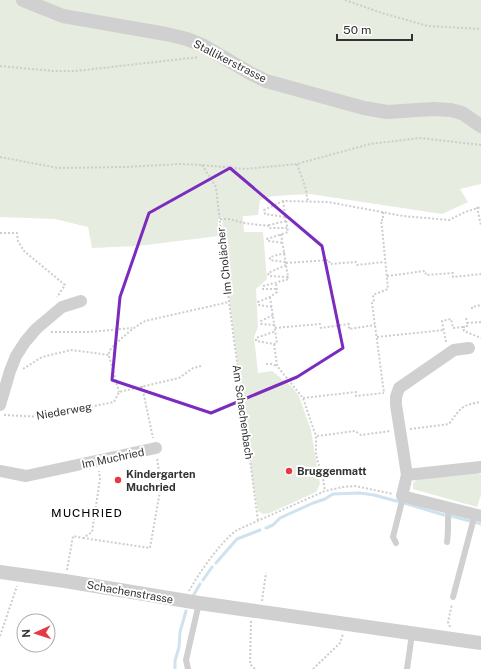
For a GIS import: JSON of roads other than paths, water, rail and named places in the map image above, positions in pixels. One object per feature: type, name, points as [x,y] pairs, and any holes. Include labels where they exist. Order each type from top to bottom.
[{"type":"street","name":"Stallikerstrasse","points":[[24,0],[69,17],[187,39],[204,46],[266,81],[364,108],[393,112],[433,109],[451,110],[462,113],[481,126]]},
{"type":"street","points":[[2,410],[10,369],[24,342],[36,329],[62,307],[81,301]]},
{"type":"street","points":[[469,348],[454,350],[398,388],[396,405],[407,475],[402,496],[478,515]]},
{"type":"street","name":"Im Muchried","points":[[0,471],[26,476],[156,448]]},
{"type":"street","points":[[407,475],[481,467]]},
{"type":"street","name":"Schachenstrasse","points":[[0,572],[65,580],[199,603],[256,616],[345,624],[481,643]]},
{"type":"lane","points":[[396,543],[393,537],[402,496]]},
{"type":"lane","points":[[447,542],[449,530],[447,517],[449,507]]},
{"type":"lane","points":[[453,597],[478,515]]},
{"type":"lane","points":[[188,669],[186,660],[199,603]]},
{"type":"lane","points":[[407,669],[412,634]]},
{"type":"waterway","points":[[266,528],[273,525],[280,518],[325,499],[333,494],[360,493],[400,502]]},
{"type":"waterway","points":[[404,503],[444,515]]},
{"type":"waterway","points":[[451,516],[470,521]]},
{"type":"waterway","points":[[475,522],[481,524]]},
{"type":"waterway","points":[[216,563],[237,539],[260,530]]},
{"type":"waterway","points":[[203,580],[212,567]]},
{"type":"waterway","points":[[193,596],[200,584]]},
{"type":"waterway","points":[[175,669],[180,632],[186,611]]},
{"type":"place","name":"Bruggenmatt","points":[[289,471]]},
{"type":"place","name":"Kindergarten Muchried","points":[[118,480]]},
{"type":"district","name":"MUCHRIED","points":[[87,513]]}]
